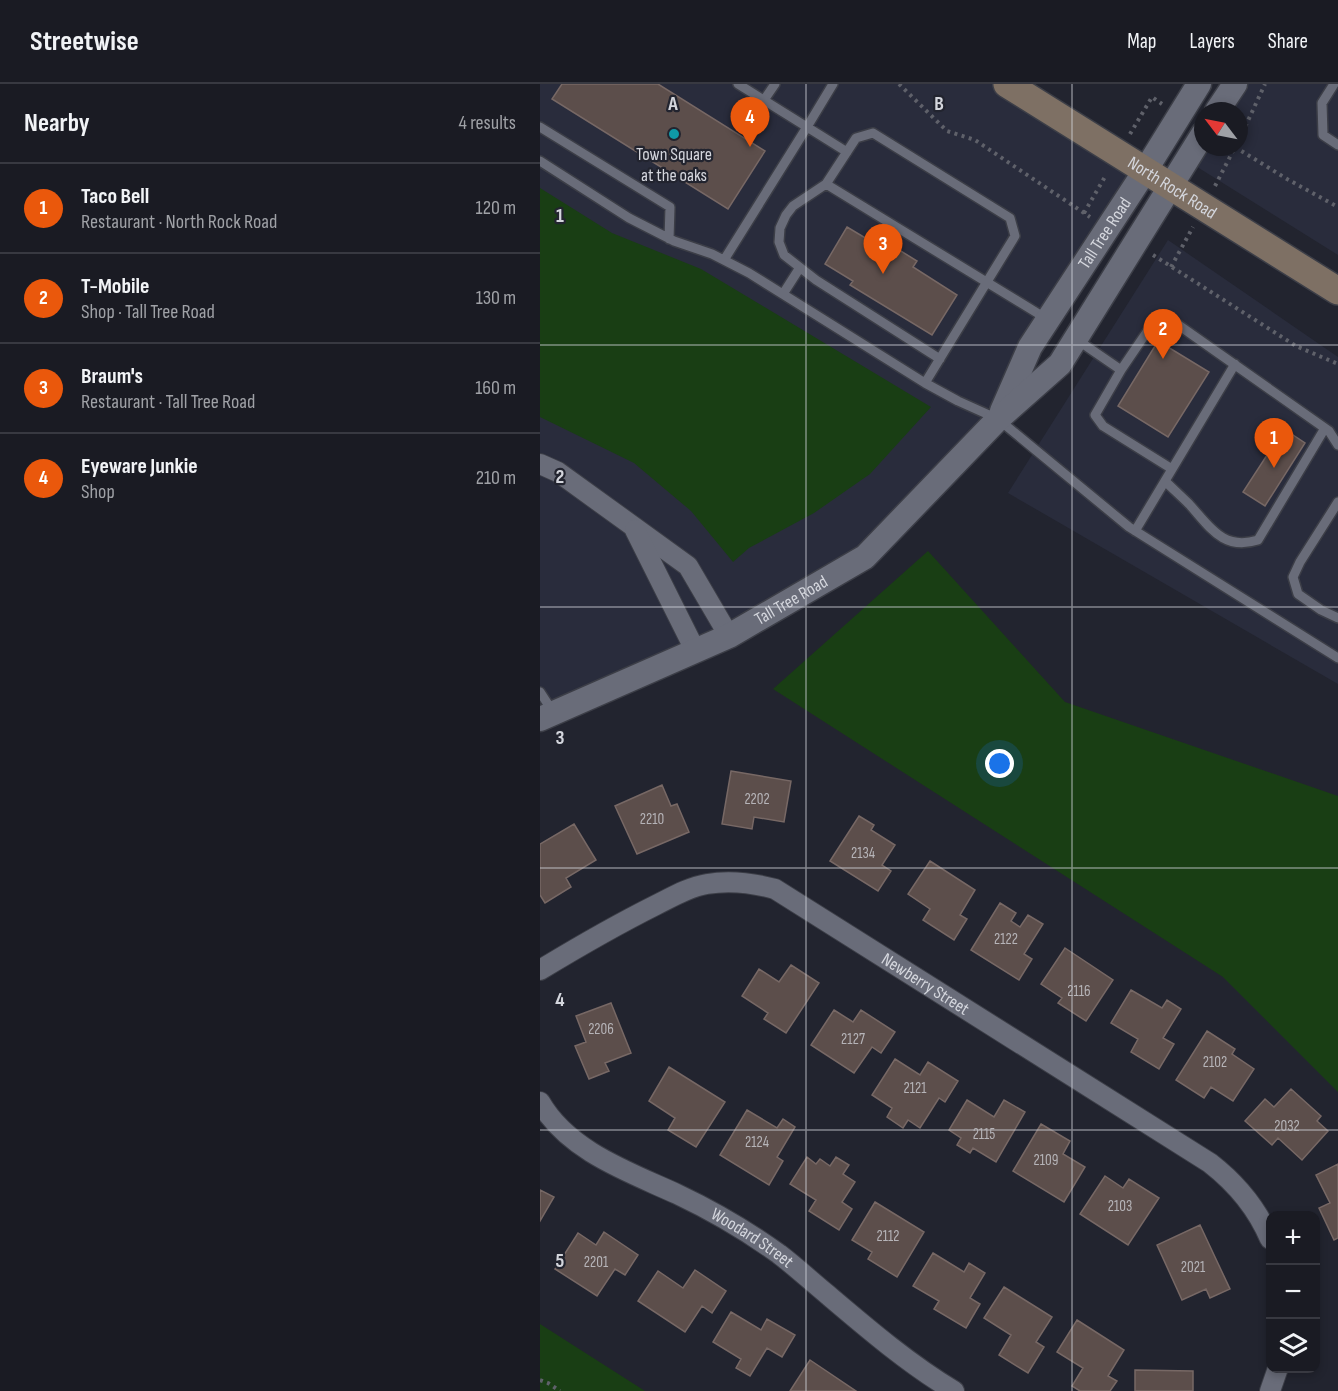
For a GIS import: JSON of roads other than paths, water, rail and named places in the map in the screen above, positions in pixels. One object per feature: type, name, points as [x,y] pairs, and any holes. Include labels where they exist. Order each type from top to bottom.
[{"type":"main road","name":"North Rock Road","points":[[1007,84],[1338,291]]},
{"type":"street","name":"Tall Tree Road","points":[[998,418],[1030,347],[1199,84]]},
{"type":"street","points":[[1224,102],[1235,84]]},
{"type":"street","name":"Tall Tree Road","points":[[547,716],[729,636],[865,557],[998,418],[1060,364],[1194,148]]},
{"type":"street","points":[[540,464],[558,472],[688,566],[729,636]]},
{"type":"street","points":[[634,528],[695,650]]},
{"type":"street","name":"Newberry Street","points":[[540,970],[631,918],[694,888],[707,884],[733,882],[775,889],[1210,1163],[1227,1176],[1254,1207],[1266,1231]]},
{"type":"street","name":"Woodard Street","points":[[540,1102],[558,1126],[600,1158],[718,1215],[764,1244],[793,1265],[867,1328],[954,1391]]},
{"type":"street","points":[[1270,1391],[1276,1373]]},
{"type":"lane","points":[[738,84],[846,152]]},
{"type":"lane","points":[[764,100],[775,84]]},
{"type":"lane","points":[[724,260],[833,84]]},
{"type":"lane","points":[[1334,84],[1322,103],[1323,135],[1338,145]]},
{"type":"lane","points":[[540,127],[670,207],[669,238]]},
{"type":"lane","points":[[925,383],[1015,236],[1010,219],[873,133],[856,138],[826,184],[793,206],[786,215],[780,228],[779,242],[784,255],[799,268],[940,358]]},
{"type":"lane","points":[[540,161],[629,218],[669,238],[724,260],[925,383],[958,401],[998,418],[1135,531],[1338,658]]},
{"type":"lane","points":[[826,184],[1048,319]]},
{"type":"lane","points":[[783,294],[799,268]]},
{"type":"lane","points":[[1172,469],[1102,426],[1095,415],[1121,370],[1155,320],[1177,324],[1329,431],[1338,445]]},
{"type":"lane","points":[[1076,339],[1121,370]]},
{"type":"lane","points":[[1135,531],[1235,364]]},
{"type":"lane","points":[[1166,481],[1212,531],[1232,543],[1245,544],[1258,540],[1325,428]]},
{"type":"lane","points":[[1338,502],[1293,577],[1298,594],[1321,610],[1338,618]]},
{"type":"lane","points":[[540,692],[547,716]]},
{"type":"place","name":"Town Square at the oaks","points":[[674,134]]},
{"type":"place","name":"Eyeware Junkie","points":[[750,147]]},
{"type":"place","name":"Braum's","points":[[883,274]]},
{"type":"place","name":"T-Mobile","points":[[1163,359]]},
{"type":"place","name":"Taco Bell","points":[[1274,468]]}]
